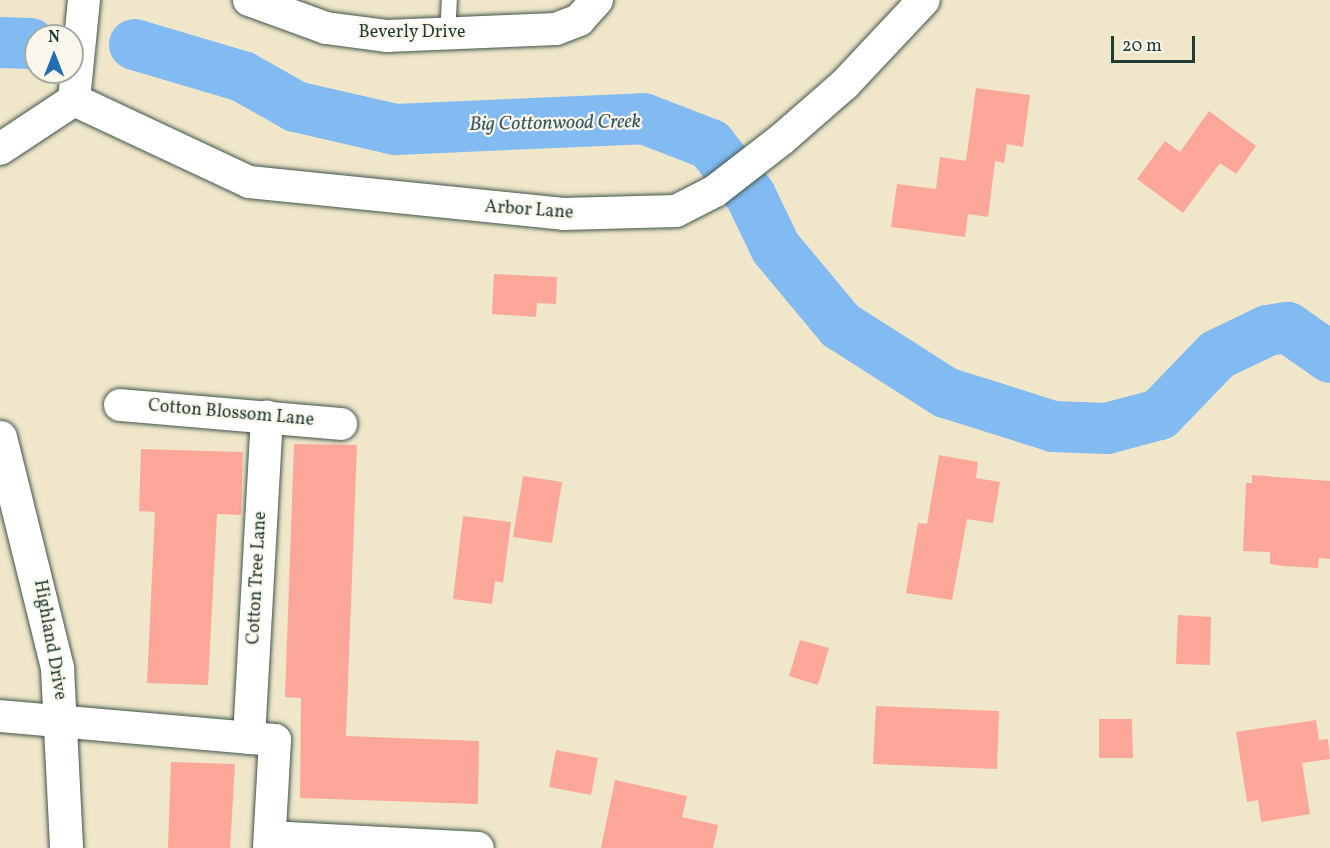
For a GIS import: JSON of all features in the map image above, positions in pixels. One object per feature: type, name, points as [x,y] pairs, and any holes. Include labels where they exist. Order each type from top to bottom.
[{"type":"main road","name":"Highland Drive","points":[[0,437],[47,615],[63,722],[66,848]]},
{"type":"street","points":[[0,149],[74,100],[84,0]]},
{"type":"street","name":"Beverly Drive","points":[[249,0],[349,33],[447,34],[543,31],[588,10]]},
{"type":"street","name":"Arbor Lane","points":[[74,100],[249,182],[453,205],[622,216],[676,211],[715,191],[762,155],[845,84],[924,0]]},
{"type":"street","name":"Cotton Blossom Lane","points":[[120,405],[341,424]]},
{"type":"street","name":"Cotton Tree Lane","points":[[249,738],[267,417]]},
{"type":"street","points":[[0,716],[275,740],[269,842],[478,848]]},
{"type":"lane","points":[[447,34],[449,0]]},
{"type":"building","points":[[976,88],[1030,95],[1023,147],[1007,144],[1004,163],[995,161],[988,217],[968,214],[965,237],[891,227],[897,184],[936,189],[940,157],[966,161]]},
{"type":"building","points":[[1209,111],[1256,146],[1236,174],[1220,163],[1183,213],[1137,179],[1165,141],[1180,152]]},
{"type":"building","points":[[494,274],[557,277],[556,304],[537,303],[536,317],[492,314]]},
{"type":"building","points":[[294,444],[357,445],[346,736],[479,741],[478,804],[300,798],[301,698],[285,697]]},
{"type":"building","points":[[141,449],[243,452],[241,515],[217,514],[208,685],[147,683],[155,512],[139,511]]},
{"type":"building","points":[[939,455],[978,462],[976,478],[1000,482],[993,523],[967,519],[952,600],[906,593],[918,523],[927,524]]},
{"type":"building","points":[[1252,475],[1330,481],[1330,559],[1319,558],[1318,568],[1283,566],[1270,564],[1270,552],[1243,551],[1246,483],[1252,483]]},
{"type":"building","points":[[523,476],[562,482],[552,543],[513,537]]},
{"type":"building","points":[[463,516],[511,522],[503,583],[495,581],[492,604],[453,599]]},
{"type":"building","points":[[1178,615],[1211,617],[1210,665],[1176,664]]},
{"type":"building","points":[[800,640],[829,648],[818,685],[789,676]]},
{"type":"building","points":[[876,706],[999,711],[997,769],[873,764]]},
{"type":"building","points":[[1099,719],[1132,719],[1133,758],[1099,758]]},
{"type":"building","points":[[1316,720],[1319,740],[1328,739],[1330,759],[1302,763],[1310,814],[1261,822],[1258,800],[1247,802],[1236,732]]},
{"type":"building","points":[[556,750],[598,758],[591,795],[549,787]]},
{"type":"building","points":[[171,762],[235,764],[230,848],[168,848]]},
{"type":"building","points":[[615,780],[687,796],[682,817],[718,825],[713,848],[601,848]]},
{"type":"waterway","name":"Big Cottonwood Creek","points":[[0,42],[24,43]]},
{"type":"waterway","name":"Big Cottonwood Creek","points":[[134,44],[242,76],[295,106],[395,129],[643,118],[710,144],[750,195],[775,247],[840,325],[945,392],[1053,426],[1106,428],[1159,414],[1217,354],[1267,330],[1287,327],[1330,357]]}]
